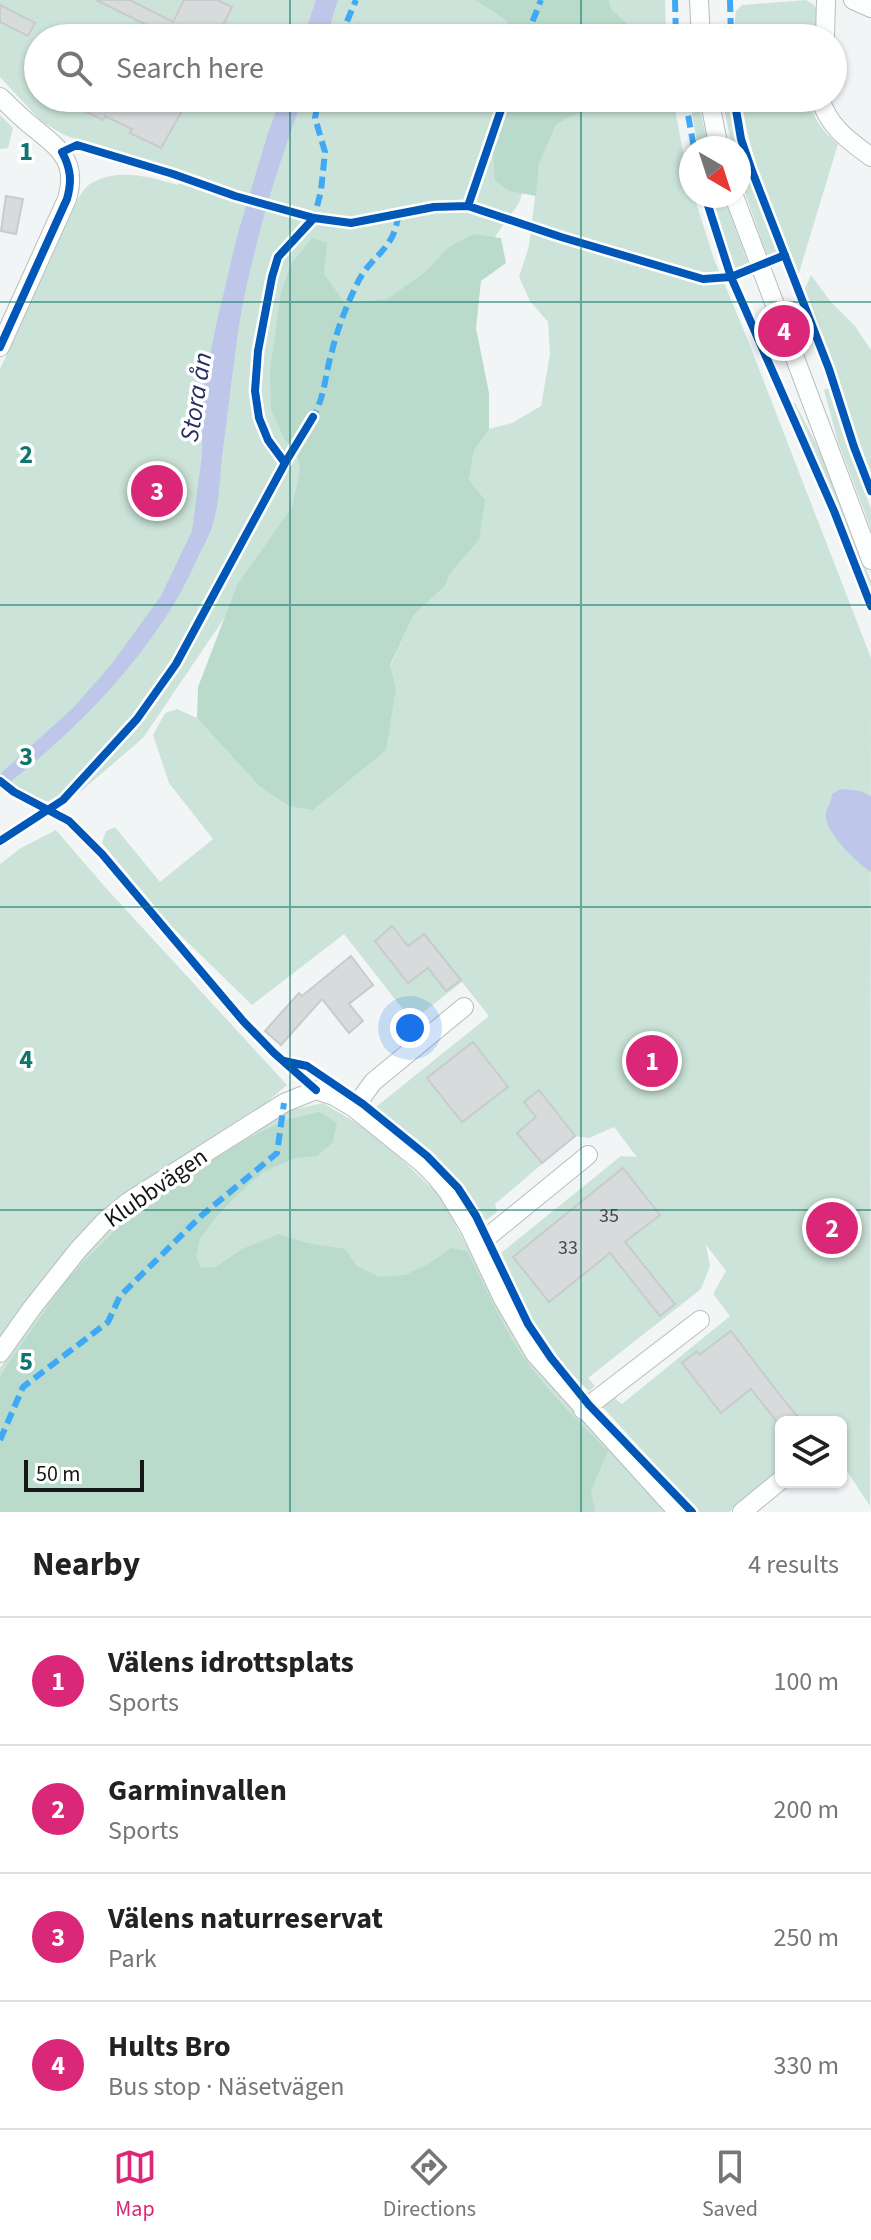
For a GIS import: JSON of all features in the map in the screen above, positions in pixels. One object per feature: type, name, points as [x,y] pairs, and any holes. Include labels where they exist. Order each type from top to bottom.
[{"type":"street","points":[[699,0],[700,24]]},
{"type":"street","points":[[826,0],[827,24]]},
{"type":"street","points":[[853,0],[871,8]]},
{"type":"street","points":[[0,97],[62,152],[71,174],[67,199],[0,347]]},
{"type":"street","points":[[712,112],[717,136]]},
{"type":"street","points":[[824,112],[833,127],[871,157]]},
{"type":"street","points":[[739,208],[871,560]]},
{"type":"street","points":[[354,1108],[373,1082],[464,1007]]},
{"type":"street","name":"Klubbvägen","points":[[0,1353],[78,1250],[128,1202],[284,1103],[316,1090],[354,1108],[436,1177],[479,1244],[518,1328],[535,1354],[678,1512]]},
{"type":"street","points":[[479,1244],[588,1155]]},
{"type":"street","points":[[583,1410],[700,1320]]},
{"type":"street","points":[[742,1512],[775,1485]]},
{"type":"green space","points":[[0,0],[585,0],[577,24],[24,24],[24,103],[0,77]]},
{"type":"green space","points":[[475,0],[609,0],[611,9],[628,24],[508,24]]},
{"type":"green space","points":[[609,0],[665,0],[666,24],[628,24],[611,9]]},
{"type":"green space","points":[[806,0],[819,12],[817,24],[735,24],[736,11],[742,5]]},
{"type":"green space","points":[[33,112],[548,112],[519,203],[246,586],[143,738],[66,804],[32,799],[0,773],[0,369],[86,187],[100,179],[122,175],[178,185],[184,174],[64,135]]},
{"type":"green space","points":[[507,112],[585,112],[556,125],[539,164],[536,196],[509,191],[495,181],[493,152]]},
{"type":"green space","points":[[585,112],[676,112],[680,136],[679,208],[698,208],[714,259],[871,658],[870,1506],[847,1471],[847,1416],[775,1416],[775,1473],[729,1512],[698,1512],[601,1405],[612,1396],[622,1404],[730,1316],[713,1294],[726,1271],[706,1245],[710,1266],[701,1289],[588,1378],[595,1386],[589,1391],[561,1360],[527,1309],[501,1253],[621,1156],[637,1157],[614,1127],[589,1138],[575,1136],[495,1204],[497,1212],[485,1221],[454,1175],[376,1107],[489,1016],[462,982],[412,1021],[344,934],[252,1005],[171,926],[102,843],[106,831],[115,827],[160,882],[213,839],[169,783],[153,735],[165,713],[177,709],[197,718],[258,785],[391,710],[396,688],[390,666],[414,615],[445,586],[450,574],[479,540],[469,480],[474,451],[489,429],[512,423],[541,406],[550,354],[548,322],[530,301],[519,277],[529,246],[539,164],[556,125]]},
{"type":"green space","points":[[692,112],[700,112],[706,136],[696,136]]},
{"type":"green space","points":[[725,112],[732,112],[737,136],[730,136]]},
{"type":"green space","points":[[743,112],[813,112],[819,124],[838,144],[798,276],[772,211]]},
{"type":"green space","points":[[0,115],[13,128],[8,148],[0,149]]},
{"type":"green space","points":[[751,182],[778,255],[768,258],[750,208]]},
{"type":"green space","points":[[714,208],[728,208],[749,266],[736,269]]},
{"type":"green space","points":[[474,234],[501,238],[506,263],[481,281],[476,328],[489,393],[489,429],[474,451],[469,480],[485,500],[479,540],[450,574],[445,586],[414,615],[390,665],[396,688],[386,750],[313,810],[289,806],[258,785],[197,718],[198,687],[237,585],[292,507],[300,471],[298,457],[284,438],[271,409],[270,372],[281,291],[292,263],[312,238],[327,243],[324,274],[345,303],[387,299],[423,274],[449,247]]},
{"type":"green space","points":[[811,275],[830,301],[855,326],[871,350],[871,475],[803,293]]},
{"type":"green space","points":[[828,388],[871,509],[871,529],[838,442],[824,390]]},
{"type":"green space","points":[[795,403],[820,451],[871,581],[871,595],[815,454],[792,405]]},
{"type":"green space","points":[[56,830],[287,1085],[261,1107],[129,1192],[73,1245],[0,1337],[0,864],[21,848]]},
{"type":"green space","points":[[323,1103],[375,1134],[441,1197],[495,1300],[667,1512],[0,1512],[0,1368],[38,1309],[130,1207],[281,1112]]},
{"type":"green space","points":[[319,1112],[337,1123],[333,1142],[317,1156],[296,1158],[263,1172],[235,1197],[200,1239],[196,1256],[201,1268],[216,1267],[242,1249],[279,1234],[307,1243],[345,1249],[357,1266],[379,1277],[405,1275],[451,1248],[467,1251],[502,1322],[527,1362],[555,1397],[608,1451],[591,1490],[595,1512],[0,1512],[0,1377],[68,1278],[142,1203],[245,1140],[285,1120]]},
{"type":"water","points":[[316,0],[338,0],[330,24],[308,24]]},
{"type":"water","points":[[276,112],[298,112],[267,207],[240,319],[218,499],[210,532],[181,591],[139,655],[87,714],[0,790],[0,774],[73,708],[110,666],[161,596],[192,531],[202,455],[203,389],[238,233]]},
{"type":"water","points":[[841,789],[871,796],[871,872],[829,828],[826,812],[832,794]]},
{"type":"building","points":[[96,0],[130,0],[173,22],[184,0],[217,0],[232,7],[224,24],[145,24]]},
{"type":"building","points":[[0,5],[35,23],[24,24],[24,34],[0,22]]},
{"type":"building","points":[[87,112],[181,112],[161,148],[130,133],[132,129],[105,116],[103,120]]},
{"type":"building","points":[[6,196],[23,199],[16,234],[1,231]]},
{"type":"building","points":[[392,926],[408,946],[424,934],[461,980],[446,991],[428,968],[408,983],[375,941]]},
{"type":"building","points":[[351,956],[373,985],[349,1004],[363,1021],[349,1033],[322,999],[281,1045],[265,1031],[299,993],[302,996]]},
{"type":"building","points":[[473,1042],[508,1087],[462,1122],[427,1078]]},
{"type":"building","points":[[539,1090],[575,1136],[542,1163],[517,1133],[536,1117],[524,1102]]},
{"type":"building","points":[[623,1168],[660,1215],[625,1242],[675,1304],[660,1316],[610,1253],[549,1302],[513,1257]]},
{"type":"building","points":[[731,1331],[797,1416],[775,1416],[775,1419],[751,1389],[721,1413],[682,1363],[697,1351],[699,1355]]},
{"type":"marked path","points":[[346,24],[356,0]]},
{"type":"marked path","points":[[532,24],[541,0]]},
{"type":"marked path","points":[[675,0],[676,24]]},
{"type":"marked path","points":[[730,0],[731,24]]},
{"type":"marked path","points":[[310,222],[314,218],[321,191],[325,152],[315,118],[316,112]]},
{"type":"marked path","points":[[688,112],[692,136]]},
{"type":"marked path","points":[[311,421],[322,395],[334,342],[347,307],[363,273],[392,236],[398,215]]},
{"type":"marked path","points":[[0,1440],[23,1387],[108,1322],[120,1296],[201,1216],[277,1153],[284,1103]]},
{"type":"cycle path","points":[[468,206],[500,112]]},
{"type":"cycle path","points":[[736,112],[741,139],[752,171],[829,369],[871,491]]},
{"type":"cycle path","points":[[0,347],[67,199],[70,175],[62,152],[77,145],[314,218],[351,223],[434,207],[468,206],[703,279],[731,277],[785,255]]},
{"type":"cycle path","points":[[709,208],[731,277],[834,511],[871,606]]},
{"type":"cycle path","points":[[285,463],[268,440],[259,418],[255,391],[258,351],[278,257],[314,218]]},
{"type":"cycle path","points":[[0,841],[63,800],[137,719],[176,664],[313,417]]},
{"type":"cycle path","points":[[0,781],[14,792],[69,821],[102,854],[243,1021],[316,1090]]},
{"type":"cycle path","points":[[284,1061],[307,1066],[363,1104],[427,1156],[458,1188],[476,1216],[528,1324],[551,1358],[589,1405],[692,1512]]},
{"type":"place","name":"Hults Bro","points":[[784,331]]},
{"type":"place","name":"Välens naturreservat","points":[[157,491]]},
{"type":"place","name":"Välens idrottsplats","points":[[652,1061]]},
{"type":"place","name":"Garminvallen","points":[[832,1228]]},
{"type":"water label","name":"Stora ån","points":[[196,397]]}]
